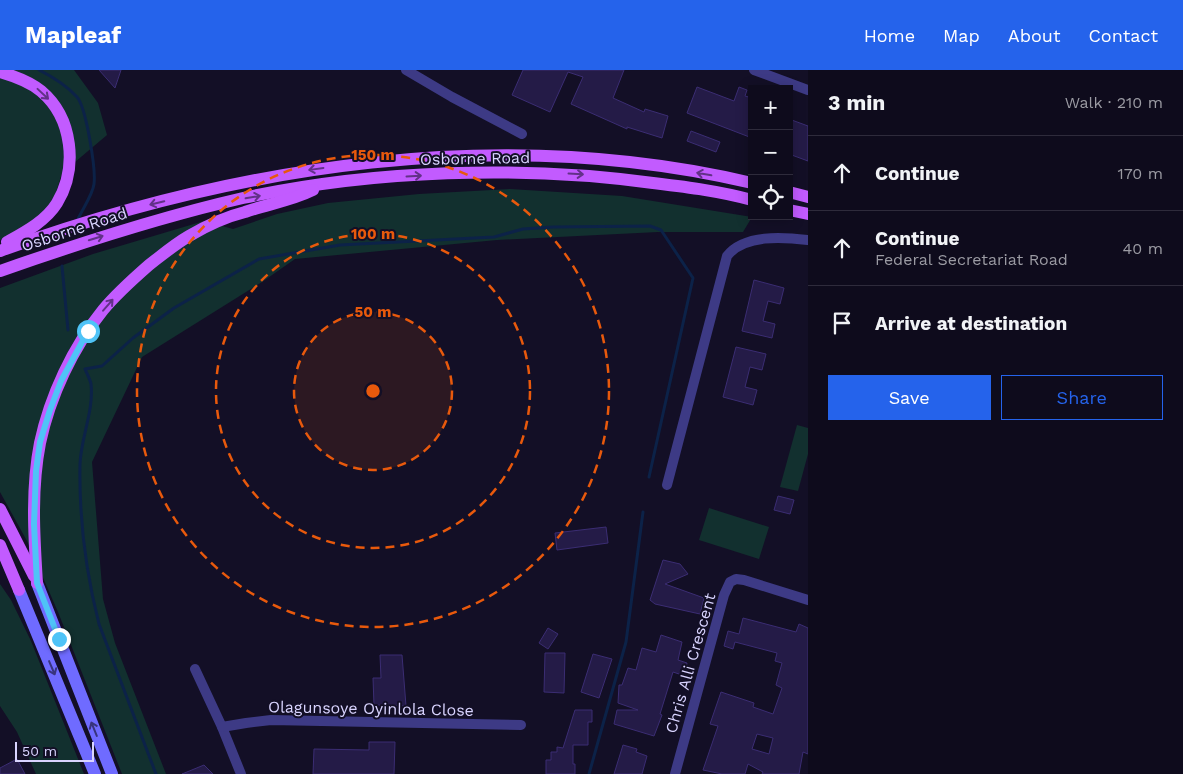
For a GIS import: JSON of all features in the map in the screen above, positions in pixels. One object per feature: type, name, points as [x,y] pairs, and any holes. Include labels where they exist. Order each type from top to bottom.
[{"type":"main road","points":[[0,72],[25,81],[41,92],[53,104],[62,119],[70,154],[69,170],[57,204],[32,228],[0,247]]},
{"type":"main road","name":"Osborne Road","points":[[0,251],[118,212],[241,182],[295,172],[385,161],[481,157],[579,158],[668,168],[748,182]]},
{"type":"main road","name":"Osborne Road","points":[[0,271],[89,240],[244,198],[327,184],[377,178],[472,173],[598,176],[672,185],[748,199]]},
{"type":"main road","points":[[37,583],[34,499],[40,442],[61,381],[88,331],[103,310],[122,290],[165,252],[188,237],[212,224],[243,212],[295,199],[327,184]]},
{"type":"main road","points":[[793,193],[808,197]]},
{"type":"main road","points":[[793,211],[808,214]]},
{"type":"main road","points":[[0,509],[37,583],[112,774]]},
{"type":"main road","points":[[0,545],[3,562],[20,590],[94,774]]},
{"type":"street","points":[[406,70],[522,134]]},
{"type":"street","points":[[754,70],[808,90]]},
{"type":"street","points":[[667,485],[727,256],[732,249],[755,240],[778,238],[808,240]]},
{"type":"street","name":"Chris Alli Crescent","points":[[675,774],[724,594],[730,582],[736,579],[744,580],[808,600]]},
{"type":"street","points":[[195,669],[241,774]]},
{"type":"street","name":"Olagunsoye Oyinlola Close","points":[[222,728],[271,720],[521,725]]},
{"type":"green space","points":[[0,70],[74,70],[98,103],[107,135],[62,173],[53,202],[31,224],[0,240]]},
{"type":"green space","points":[[510,189],[622,196],[748,216],[748,220],[750,220],[743,232],[658,232],[497,240],[295,259],[262,282],[142,357],[92,462],[103,599],[115,643],[166,774],[122,774],[58,612],[27,541],[0,492],[0,288],[93,254],[204,221],[233,229],[277,214],[328,203],[419,194]]},
{"type":"green space","points":[[797,425],[808,428],[808,454],[798,491],[780,487]]},
{"type":"green space","points":[[709,508],[769,527],[759,559],[699,540]]},
{"type":"green space","points":[[0,584],[11,600],[31,641],[84,774],[36,774],[17,732],[0,706]]},
{"type":"building","points":[[99,70],[121,70],[115,88]]},
{"type":"building","points":[[523,70],[624,70],[613,98],[644,112],[645,109],[668,116],[662,138],[627,127],[627,129],[571,104],[583,77],[568,72],[550,112],[512,95]]},
{"type":"building","points":[[697,87],[734,101],[739,87],[747,90],[745,96],[748,97],[748,136],[687,113]]},
{"type":"building","points":[[793,120],[808,126],[808,161],[793,155]]},
{"type":"building","points":[[691,131],[720,142],[716,152],[687,141]]},
{"type":"building","points":[[754,280],[784,288],[780,304],[768,301],[763,321],[775,324],[772,338],[742,331]]},
{"type":"building","points":[[736,347],[766,354],[762,370],[750,367],[745,387],[757,390],[753,405],[723,397]]},
{"type":"building","points":[[778,496],[794,500],[790,514],[774,510]]},
{"type":"building","points":[[606,527],[608,543],[557,550],[555,533]]},
{"type":"building","points":[[663,560],[680,564],[688,574],[665,584],[704,598],[700,614],[655,604],[650,600]]},
{"type":"building","points":[[743,618],[796,632],[799,624],[808,628],[808,754],[803,752],[799,774],[762,774],[763,772],[748,764],[745,774],[722,774],[703,770],[718,726],[710,724],[721,692],[754,703],[753,707],[773,714],[782,688],[776,685],[782,663],[775,661],[777,653],[735,642],[733,649],[724,646],[728,631],[739,634]],"holes":[[[757,734],[773,738],[769,754],[752,749]]]},
{"type":"building","points":[[548,628],[558,634],[548,649],[539,643]]},
{"type":"building","points":[[661,635],[682,642],[678,660],[687,663],[685,676],[673,672],[660,714],[662,715],[654,736],[614,724],[617,710],[638,710],[618,703],[619,685],[622,685],[628,668],[636,670],[642,648],[656,652]]},
{"type":"building","points":[[545,653],[565,653],[564,693],[544,692]]},
{"type":"building","points":[[593,654],[612,659],[599,698],[581,692]]},
{"type":"building","points":[[380,655],[402,655],[406,706],[374,705],[373,678],[381,678]]},
{"type":"building","points":[[575,710],[592,710],[592,722],[588,722],[588,745],[573,745],[575,774],[546,774],[546,760],[551,760],[551,752],[557,752],[557,747],[563,748]]},
{"type":"building","points":[[369,742],[395,742],[394,774],[313,774],[314,749],[369,750]]},
{"type":"building","points":[[623,745],[637,749],[636,752],[647,756],[642,774],[614,774]]},
{"type":"building","points":[[17,759],[25,774],[0,774],[0,768]]},
{"type":"building","points":[[204,765],[213,774],[182,774]]},
{"type":"waterway","points":[[39,70],[73,93],[77,97],[84,113],[92,153],[94,184],[90,197],[78,219]]},
{"type":"waterway","points":[[156,774],[99,624],[90,585],[84,544],[80,464],[91,404],[91,382],[85,369],[102,366],[133,338],[174,308],[259,259],[340,245],[494,237],[523,229],[553,227],[650,226],[661,230],[693,278],[649,477]]},
{"type":"waterway","points":[[62,266],[68,330]]},
{"type":"waterway","points":[[589,774],[626,642],[643,512]]},
{"type":"route","points":[[59,639],[37,583],[34,524],[36,471],[40,442],[50,410],[61,381],[88,331]]}]
